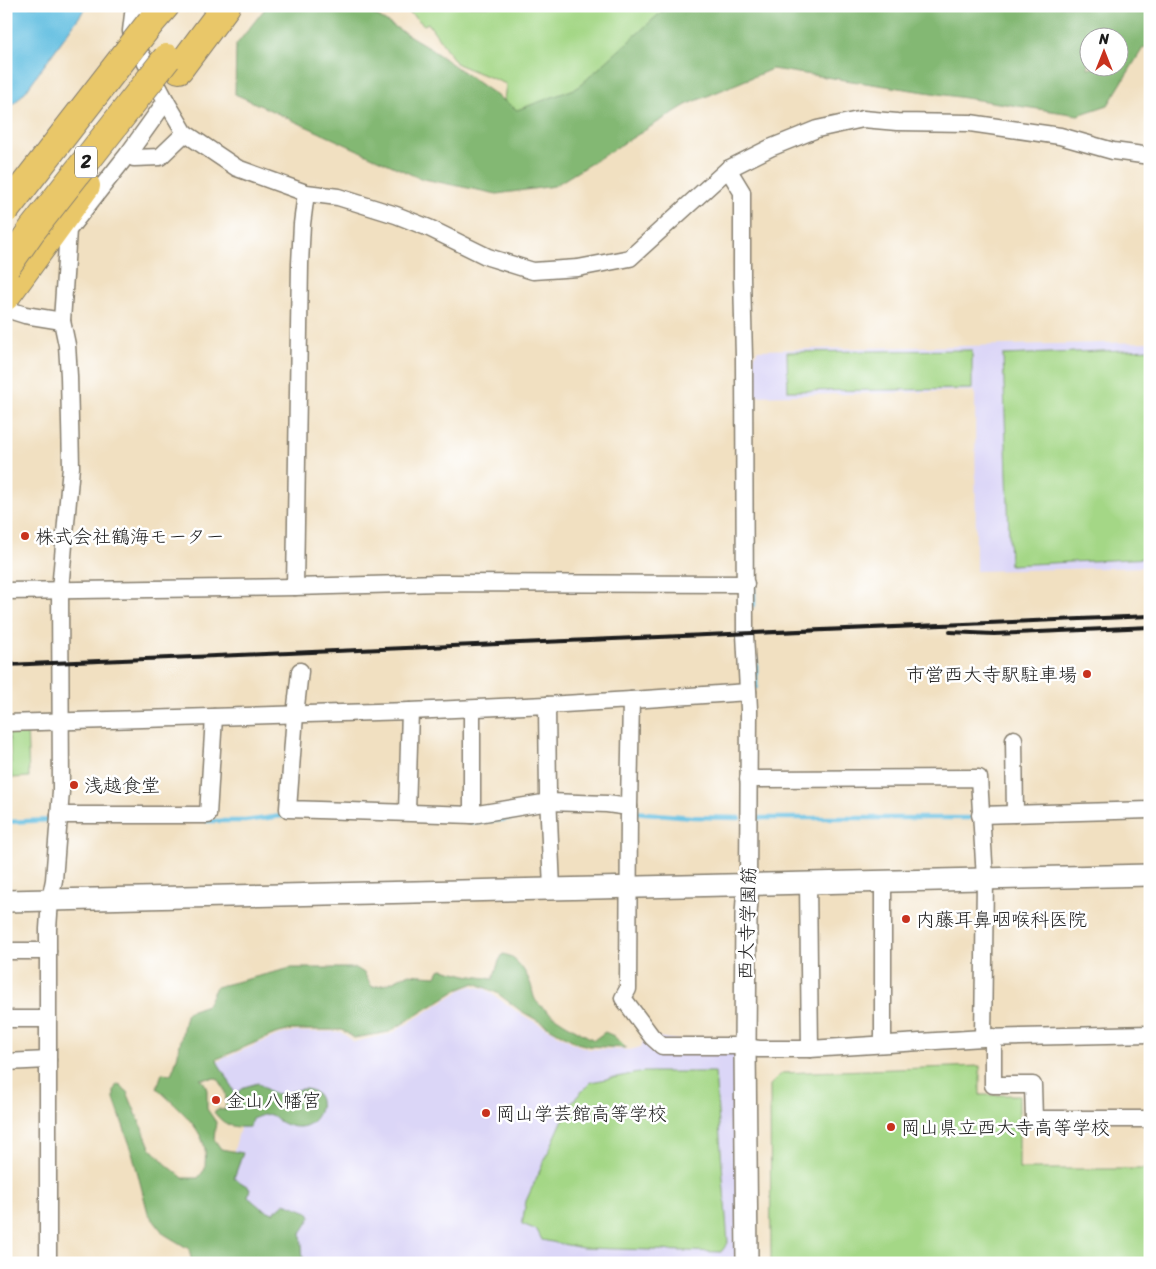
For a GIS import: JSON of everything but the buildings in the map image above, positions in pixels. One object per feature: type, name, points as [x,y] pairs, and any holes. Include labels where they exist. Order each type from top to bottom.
[{"type":"highway","name":"2","points":[[6,267],[32,230],[173,64],[208,6]]},
{"type":"highway","points":[[6,296],[173,64],[226,6]]},
{"type":"highway","points":[[6,209],[150,12]]},
{"type":"street","points":[[150,12],[131,31],[166,101],[185,133],[237,168],[306,193],[338,197],[396,215],[429,228],[488,258],[533,271],[578,268],[630,258],[728,169],[770,148],[817,128],[863,119],[897,122],[970,123],[1060,136],[1114,151],[1150,156]]},
{"type":"street","points":[[48,1263],[48,951],[50,900],[54,880],[61,791],[60,590],[71,467],[69,376],[67,346],[62,321],[68,230],[128,154],[166,101]]},
{"type":"street","points":[[128,154],[134,158],[160,157],[185,133]]},
{"type":"street","name":"西大寺学園筋","points":[[728,169],[742,192],[749,831],[745,1047],[747,1263]]},
{"type":"street","points":[[295,587],[300,264],[306,193]]},
{"type":"street","points":[[6,309],[62,321]]},
{"type":"street","points":[[6,591],[440,583],[746,584]]},
{"type":"street","points":[[300,671],[288,808],[472,815],[607,804],[629,811]]},
{"type":"street","points":[[6,723],[472,709],[748,692]]},
{"type":"street","points":[[631,700],[628,989],[623,998],[652,1037],[662,1046],[810,1049],[988,1038],[1150,1034]]},
{"type":"street","points":[[548,705],[552,889]]},
{"type":"street","points":[[472,709],[472,815]]},
{"type":"street","points":[[407,812],[410,711]]},
{"type":"street","points":[[59,815],[208,815],[214,717]]},
{"type":"street","points":[[1014,739],[1016,814]]},
{"type":"street","points":[[748,779],[979,778],[985,879],[988,1038],[993,1085],[1033,1085],[1034,1119],[1150,1119]]},
{"type":"street","points":[[980,815],[1150,810]]},
{"type":"street","points":[[6,900],[1150,875]]},
{"type":"street","points":[[883,882],[883,1044]]},
{"type":"street","points":[[808,883],[810,1049]]},
{"type":"street","points":[[6,951],[48,951]]},
{"type":"street","points":[[6,1019],[48,1019]]},
{"type":"street","points":[[6,1062],[48,1060]]},
{"type":"shaded area","points":[[1150,342],[1150,567],[976,571],[975,391],[753,396],[754,356],[758,350]]},
{"type":"shaded area","name":"岡山学芸館高等学校","points":[[472,986],[485,989],[519,1013],[577,1045],[589,1049],[630,1050],[641,1047],[646,1035],[731,1049],[736,1057],[738,1259],[734,1263],[522,1260],[519,1263],[280,1263],[232,1183],[228,1173],[240,1128],[218,1061],[276,1036],[291,1032],[341,1032],[354,1042],[391,1034],[461,990]]},
{"type":"green space","points":[[267,6],[360,6],[425,45],[517,110],[577,88],[668,6],[1150,6],[1150,47],[1143,48],[1128,72],[1128,28],[1078,28],[1078,78],[1125,78],[1108,105],[1078,115],[772,69],[686,105],[554,186],[497,194],[419,178],[235,94],[236,45]]},
{"type":"green space","points":[[402,6],[676,6],[569,103],[500,132],[506,84],[457,64],[428,23],[424,25]]},
{"type":"green space","points":[[1150,349],[1150,558],[1010,565],[1003,355]]},
{"type":"green space","points":[[972,350],[972,389],[788,391],[787,352]]},
{"type":"green space","points":[[27,728],[29,777],[12,778],[9,729]]},
{"type":"green space","points":[[503,954],[512,958],[524,970],[536,1001],[543,1008],[594,1040],[605,1032],[614,1036],[626,1048],[589,1046],[577,1043],[521,1011],[497,993],[475,983],[457,990],[389,1032],[354,1038],[342,1030],[291,1030],[275,1034],[217,1059],[218,1063],[234,1092],[238,1093],[244,1087],[258,1083],[278,1094],[302,1089],[314,1092],[320,1100],[320,1105],[317,1116],[309,1124],[295,1127],[266,1114],[252,1119],[250,1127],[230,1125],[214,1112],[218,1109],[225,1110],[226,1101],[222,1085],[217,1078],[200,1079],[204,1082],[207,1090],[207,1109],[216,1122],[214,1139],[221,1149],[243,1153],[234,1178],[250,1188],[248,1197],[261,1208],[273,1213],[285,1203],[308,1212],[311,1217],[301,1233],[303,1259],[300,1263],[192,1263],[189,1249],[164,1234],[148,1213],[131,1148],[114,1099],[114,1090],[117,1084],[121,1085],[127,1092],[150,1147],[166,1164],[183,1178],[198,1178],[205,1169],[205,1151],[198,1131],[157,1088],[162,1073],[171,1074],[174,1067],[187,1012],[207,1005],[216,987],[291,968],[356,968],[364,973],[372,987],[387,984],[408,974],[436,976],[439,970],[443,969],[493,979]]},
{"type":"green space","name":"岡山県立西大寺高等学校","points":[[980,1066],[980,1095],[1019,1095],[1019,1169],[1150,1169],[1150,1263],[771,1263],[770,1085],[782,1073]]},
{"type":"green space","points":[[643,1072],[715,1072],[728,1243],[721,1252],[583,1248],[542,1240],[537,1230],[522,1224],[526,1201],[570,1104],[591,1082]]},
{"type":"water","points":[[6,6],[87,6],[25,92],[6,112]]},
{"type":"waterway","points":[[753,507],[754,605]]},
{"type":"waterway","points":[[756,660],[756,687]]},
{"type":"waterway","points":[[553,811],[570,810]]},
{"type":"waterway","points":[[471,822],[499,820],[545,812]]},
{"type":"waterway","points":[[633,812],[692,817],[739,818]]},
{"type":"waterway","points":[[207,821],[245,821],[289,815]]},
{"type":"waterway","points":[[754,817],[969,818]]},
{"type":"waterway","points":[[6,822],[51,820]]},
{"type":"railway","points":[[6,665],[1150,616]]},
{"type":"railway","points":[[950,632],[994,634],[1150,627]]},
{"type":"place","name":"株式会社鶴海モーター","points":[[25,536]]},
{"type":"place","name":"市営西大寺駅駐車場","points":[[1087,674]]},
{"type":"place","name":"浅越食堂","points":[[74,785]]},
{"type":"place","name":"内藤耳鼻咽喉科医院","points":[[906,919]]},
{"type":"place","name":"金山八幡宮","points":[[216,1100]]},
{"type":"place","name":"岡山学芸館高等学校","points":[[486,1113]]},
{"type":"place","name":"岡山県立西大寺高等学校","points":[[891,1127]]}]
